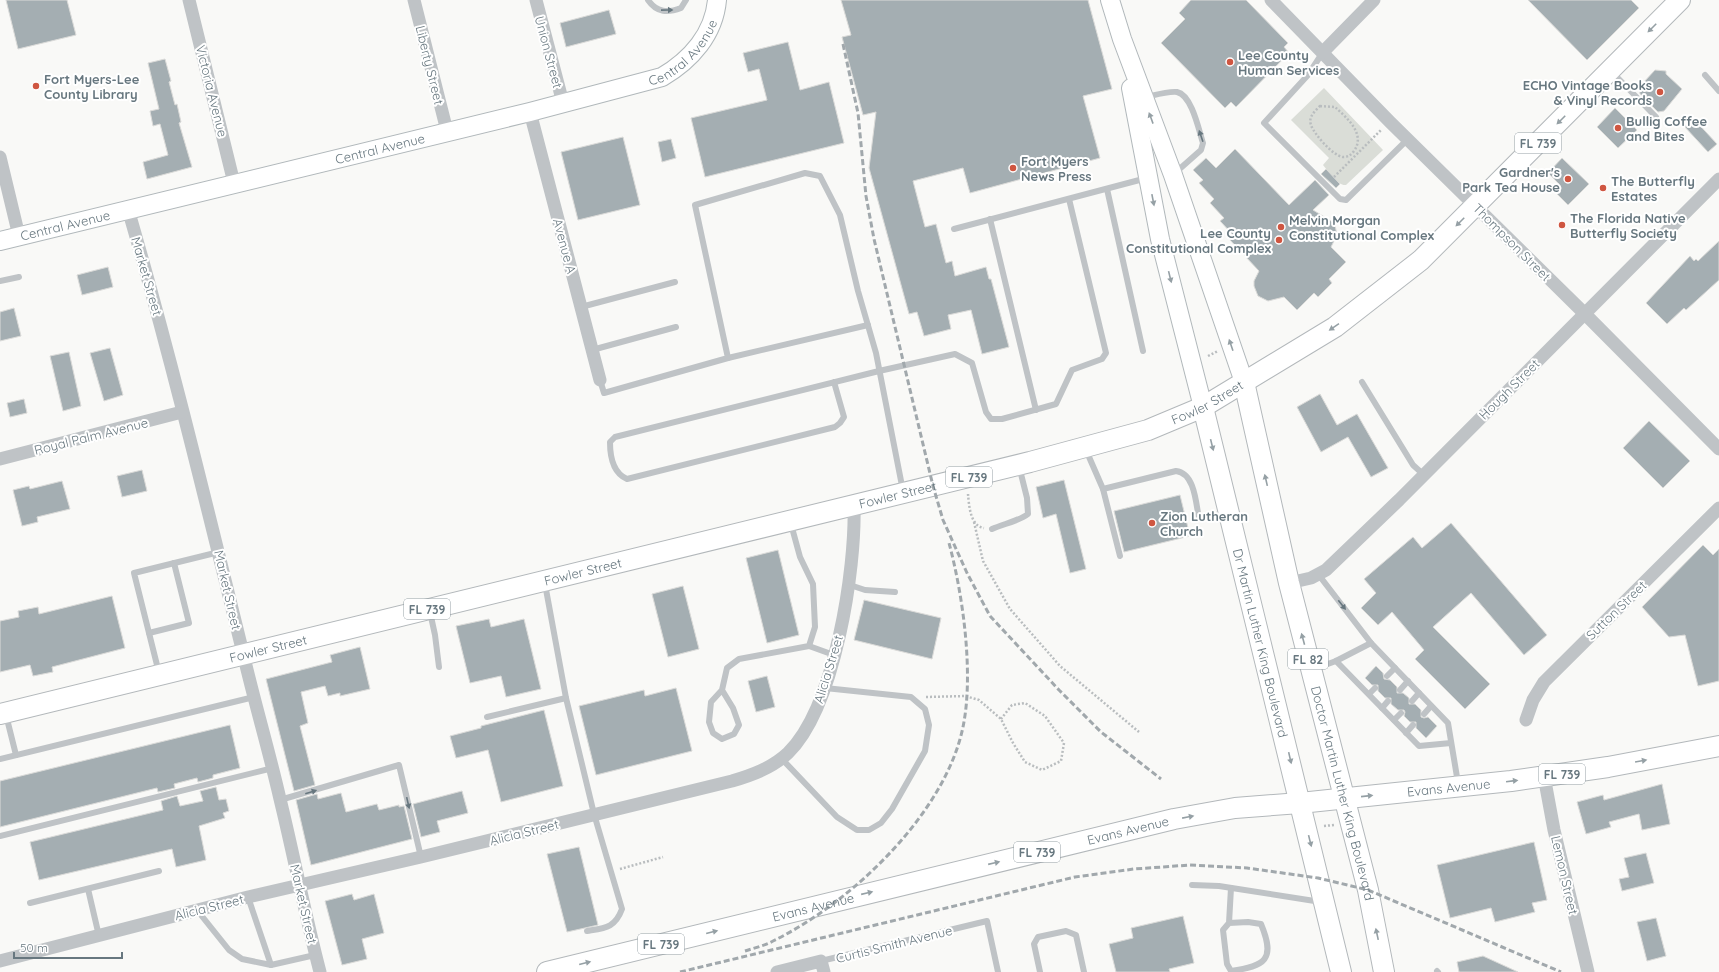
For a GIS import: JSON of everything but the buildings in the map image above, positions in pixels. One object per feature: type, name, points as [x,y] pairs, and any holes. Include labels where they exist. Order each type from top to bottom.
[{"type":"main road","name":"Central Avenue","points":[[0,241],[530,112],[662,77],[677,68],[693,54],[704,39],[712,23],[717,0]]},
{"type":"main road","name":"Dr Martin Luther King Boulevard","points":[[1110,0],[1122,39],[1173,175],[1244,382]]},
{"type":"main road","name":"Fowler Street","points":[[3,714],[544,580],[1019,465],[1148,430],[1203,407],[1335,326],[1421,260],[1680,0]]},
{"type":"main road","name":"Dr Martin Luther King Boulevard","points":[[1122,39],[1160,239],[1203,407],[1300,803]]},
{"type":"main road","points":[[1148,178],[1159,177],[1168,188],[1178,210],[1206,300],[1222,320]]},
{"type":"main road","name":"Doctor Martin Luther King Boulevard","points":[[1244,382],[1289,583],[1368,890],[1384,972]]},
{"type":"main road","name":"Evans Avenue","points":[[547,972],[1174,819],[1235,808],[1344,799],[1459,787],[1544,776],[1608,767],[1719,746]]},
{"type":"main road","name":"FL 82","points":[[1300,803],[1341,972]]},
{"type":"street","name":"Victoria Avenue","points":[[189,0],[234,183]]},
{"type":"street","name":"Liberty Street","points":[[414,0],[447,131]]},
{"type":"street","name":"Union Street","points":[[536,0],[563,103]]},
{"type":"street","name":"Thompson Street","points":[[1271,0],[1719,449]]},
{"type":"street","points":[[1323,52],[1374,0]]},
{"type":"street","name":"Avenue A","points":[[530,112],[600,380]]},
{"type":"street","points":[[0,157],[19,236]]},
{"type":"street","name":"Hough Street","points":[[1289,583],[1311,578],[1326,570],[1424,475],[1719,179]]},
{"type":"street","name":"Market Street","points":[[128,209],[150,284],[219,552],[280,800],[320,972]]},
{"type":"street","name":"Royal Palm Avenue","points":[[0,459],[182,412]]},
{"type":"street","name":"Alicia Street","points":[[0,960],[248,897],[421,857],[755,774],[781,758],[798,741],[808,725],[825,688],[843,618],[855,529],[854,505]]},
{"type":"street","name":"Sutton Street","points":[[1526,720],[1533,700],[1544,682],[1719,508]]},
{"type":"street","name":"Lemon Street","points":[[1544,776],[1554,830],[1588,972]]},
{"type":"street","name":"Curtis Smith Avenue","points":[[777,972],[823,967]]},
{"type":"lane","points":[[648,0],[657,10],[666,12],[681,8],[686,0]]},
{"type":"lane","points":[[1323,52],[1308,75],[1264,123],[1340,199],[1346,200],[1408,139]]},
{"type":"lane","points":[[1610,70],[1656,118]]},
{"type":"lane","points":[[1705,75],[1719,91]]},
{"type":"lane","points":[[1144,97],[1176,92],[1182,94],[1190,105],[1204,143],[1201,150],[1173,175]]},
{"type":"lane","points":[[728,358],[695,205],[805,173],[820,176],[840,215],[879,371],[904,493]]},
{"type":"lane","points":[[954,229],[1148,178]]},
{"type":"lane","points":[[1107,189],[1143,351]]},
{"type":"lane","points":[[834,382],[844,417],[835,427],[627,479],[615,470],[610,442],[615,437],[834,382],[879,371],[955,354],[972,363],[986,412],[991,419],[1002,419],[1056,404],[1072,370],[1102,359],[1106,353],[1069,199]]},
{"type":"lane","points":[[990,220],[1036,410]]},
{"type":"lane","points":[[0,281],[19,277]]},
{"type":"lane","points":[[581,307],[675,282]]},
{"type":"lane","points":[[600,380],[604,393],[728,358],[868,325]]},
{"type":"lane","points":[[592,350],[676,327]]},
{"type":"lane","points":[[1362,382],[1413,465],[1424,475]]},
{"type":"lane","points":[[1085,447],[1103,489],[1120,556]]},
{"type":"lane","points":[[992,529],[1008,521],[1021,519],[1028,514],[1027,498],[1019,465]]},
{"type":"lane","points":[[1103,489],[1176,471],[1184,472],[1188,476],[1191,485],[1199,519],[1229,512]]},
{"type":"lane","points":[[790,520],[800,557],[813,584],[815,627],[809,646]]},
{"type":"lane","points":[[159,675],[134,573],[219,552]]},
{"type":"lane","points":[[149,633],[189,623],[174,564]]},
{"type":"lane","points":[[1318,574],[1371,643],[1448,723],[1459,787]]},
{"type":"lane","points":[[544,580],[566,698],[594,814],[622,909],[618,919],[608,927],[587,931]]},
{"type":"lane","points":[[847,584],[865,590],[895,592]]},
{"type":"lane","points":[[429,609],[435,635],[439,667]]},
{"type":"lane","points":[[1312,671],[1336,661],[1371,643]]},
{"type":"lane","points":[[722,690],[733,708],[739,724],[734,734],[722,740],[713,733],[708,722],[711,702],[722,690],[727,668],[739,659],[809,646],[834,655]]},
{"type":"lane","points":[[1336,661],[1419,746],[1451,743]]},
{"type":"lane","points":[[1387,676],[1395,668]]},
{"type":"lane","points":[[1400,690],[1408,681]]},
{"type":"lane","points":[[781,758],[837,817],[857,830],[869,830],[881,823],[892,809],[925,751],[929,725],[925,708],[911,697],[825,688]]},
{"type":"lane","points":[[1369,694],[1375,688]]},
{"type":"lane","points":[[1412,701],[1419,693]]},
{"type":"lane","points":[[0,759],[254,697]]},
{"type":"lane","points":[[487,717],[566,698]]},
{"type":"lane","points":[[1382,708],[1388,701]]},
{"type":"lane","points":[[1424,714],[1431,706]]},
{"type":"lane","points":[[1394,720],[1400,713]]},
{"type":"lane","points":[[3,714],[16,755]]},
{"type":"lane","points":[[1406,733],[1413,725]]},
{"type":"lane","points":[[280,800],[399,765],[421,857]]},
{"type":"lane","points":[[0,836],[272,768]]},
{"type":"lane","points":[[30,903],[159,870]]},
{"type":"lane","points":[[1192,884],[1231,888],[1325,903]]},
{"type":"lane","points":[[1229,923],[1248,922],[1261,924],[1265,932],[1267,953],[1266,959],[1261,964],[1252,968],[1231,971],[1226,964],[1223,930],[1229,923],[1231,888]]},
{"type":"lane","points":[[88,889],[99,936]]},
{"type":"lane","points":[[248,897],[270,965]]},
{"type":"lane","points":[[197,910],[229,950],[242,959],[270,965],[315,955]]},
{"type":"lane","name":"Curtis Smith Avenue","points":[[823,967],[987,921],[998,972]]},
{"type":"lane","points":[[1040,972],[1034,944],[1038,937],[1066,931],[1076,935],[1084,972]]},
{"type":"path","points":[[1320,106],[1335,107],[1355,127],[1358,133],[1355,149],[1352,153],[1344,157],[1337,155],[1317,134],[1311,124],[1311,117],[1320,106]]},
{"type":"path","points":[[1334,177],[1383,129]]},
{"type":"path","points":[[1352,153],[1355,156]]},
{"type":"path","points":[[966,478],[983,561],[1010,609],[1060,666],[1139,732]]},
{"type":"path","points":[[974,522],[980,528],[992,529]]},
{"type":"path","points":[[911,697],[966,696],[979,700],[1001,719],[1013,744],[1025,762],[1042,770],[1061,761],[1064,743],[1045,716],[1025,703],[1012,705],[1001,719]]},
{"type":"path","points":[[1324,826],[1340,824]]},
{"type":"path","points":[[612,871],[663,857]]},
{"type":"shaded area","points":[[1324,88],[1383,150],[1346,185],[1343,185],[1337,181],[1330,174],[1323,165],[1329,158],[1291,120]]},
{"type":"railway","points":[[843,44],[858,113],[866,196],[874,239],[933,486],[943,520],[967,573],[990,616],[1059,690],[1101,732],[1161,779]]},
{"type":"railway","points":[[745,951],[770,943],[803,924],[833,904],[863,880],[916,823],[937,792],[953,760],[963,727],[966,706],[967,659],[965,635],[959,586],[949,543]]},
{"type":"railway","points":[[680,972],[1075,877],[1134,869],[1190,865],[1247,868],[1318,878],[1368,890],[1561,972]]},
{"type":"place","name":"Lee County Human Services","points":[[1230,62]]},
{"type":"place","name":"Fort Myers-Lee County Library","points":[[36,86]]},
{"type":"place","name":"ECHO Vintage Books & Vinyl Records","points":[[1660,92]]},
{"type":"place","name":"Bullig Coffee and Bites","points":[[1618,128]]},
{"type":"place","name":"Fort Myers News Press","points":[[1013,168]]},
{"type":"place","name":"Gardner's Park Tea House","points":[[1568,179]]},
{"type":"place","name":"The Butterfly Estates","points":[[1603,188]]},
{"type":"place","name":"The Florida Native Butterfly Society","points":[[1562,225]]},
{"type":"place","name":"Melvin Morgan Constitutional Complex","points":[[1281,227]]},
{"type":"place","name":"Lee County Constitutional Complex","points":[[1279,240]]},
{"type":"place","name":"Zion Lutheran Church","points":[[1152,523]]}]
